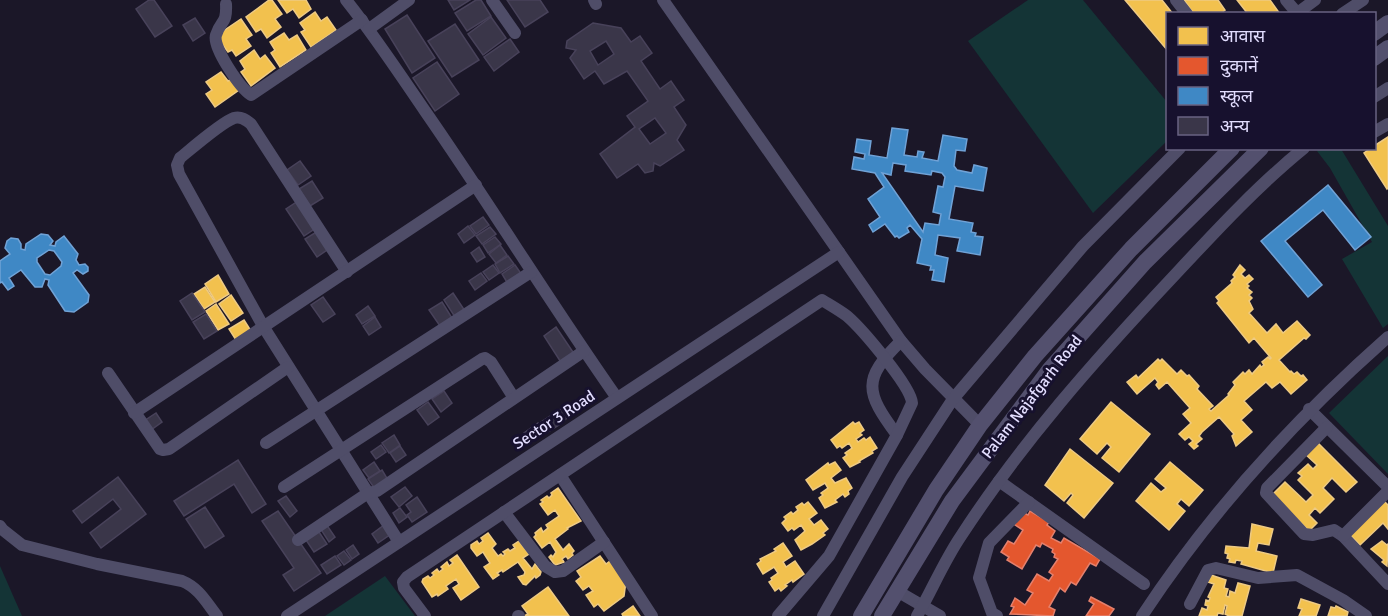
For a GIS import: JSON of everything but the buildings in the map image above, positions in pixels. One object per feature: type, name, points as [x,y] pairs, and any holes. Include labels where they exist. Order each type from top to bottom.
[{"type":"main road","name":"Palam Najafgarh Road","points":[[861,616],[936,490],[980,425],[1035,356],[1131,249],[1230,150]]},
{"type":"main road","name":"Palam Najafgarh Road","points":[[882,616],[952,501],[1050,369],[1144,262],[1259,150]]},
{"type":"street","points":[[345,0],[365,24],[476,185],[531,272],[617,398]]},
{"type":"street","points":[[228,1],[226,18],[215,35],[216,47],[244,89],[251,95],[365,24],[409,0]]},
{"type":"street","points":[[492,0],[515,33]]},
{"type":"street","points":[[663,0],[901,341],[953,399],[980,425]]},
{"type":"street","points":[[1286,0],[1295,12]]},
{"type":"street","points":[[1297,12],[1315,0]]},
{"type":"street","points":[[1345,12],[1363,0]]},
{"type":"street","points":[[347,273],[251,124],[243,118],[234,118],[225,123],[180,158],[177,165],[179,174],[263,326],[399,542]]},
{"type":"street","points":[[823,616],[902,477],[953,399],[1083,246],[1178,150]]},
{"type":"street","points":[[920,611],[960,538],[999,481],[1091,364],[1221,226],[1302,150]]},
{"type":"street","points":[[134,413],[476,185]]},
{"type":"street","name":"Sector 3 Road","points":[[286,616],[839,252]]},
{"type":"street","points":[[266,443],[531,272]]},
{"type":"street","points":[[425,616],[404,588],[402,582],[406,577],[822,300],[847,316],[884,358],[908,387],[912,403],[897,435],[829,556],[778,616]]},
{"type":"street","points":[[1142,616],[1209,522],[1266,456],[1309,409],[1388,337]]},
{"type":"street","points":[[897,435],[875,403],[872,378],[884,358],[901,341]]},
{"type":"street","points":[[298,540],[368,493],[377,491],[584,351]]},
{"type":"street","points":[[284,488],[482,359],[485,358],[491,362],[514,398]]},
{"type":"street","points":[[108,373],[134,413],[163,450],[169,449],[288,367]]},
{"type":"street","points":[[1309,409],[1388,489],[1343,536]]},
{"type":"street","points":[[1327,428],[1267,489],[1266,493],[1304,534],[1313,535],[1334,530],[1343,536],[1388,584]]},
{"type":"street","points":[[560,475],[652,616]]},
{"type":"street","points":[[999,481],[1144,584]]},
{"type":"street","points":[[997,616],[992,613],[980,578],[989,543],[1029,502]]},
{"type":"street","points":[[504,512],[545,566],[555,572],[563,571],[604,542]]},
{"type":"street","points":[[0,526],[22,545],[193,585],[216,616]]},
{"type":"street","points":[[1190,604],[1208,570],[1216,568],[1258,578],[1297,575],[1343,600],[1366,616]]},
{"type":"street","points":[[897,591],[920,611],[940,616]]},
{"type":"green space","points":[[1028,0],[1083,0],[1166,101],[1166,142],[1093,213],[968,41]]},
{"type":"green space","points":[[1342,150],[1388,226],[1388,324],[1383,328],[1342,259],[1372,242],[1330,168],[1317,151]]},
{"type":"green space","points":[[1388,356],[1388,474],[1329,413]]},
{"type":"green space","points":[[0,566],[22,616],[0,616]]},
{"type":"green space","points":[[385,576],[415,616],[325,616]]}]
